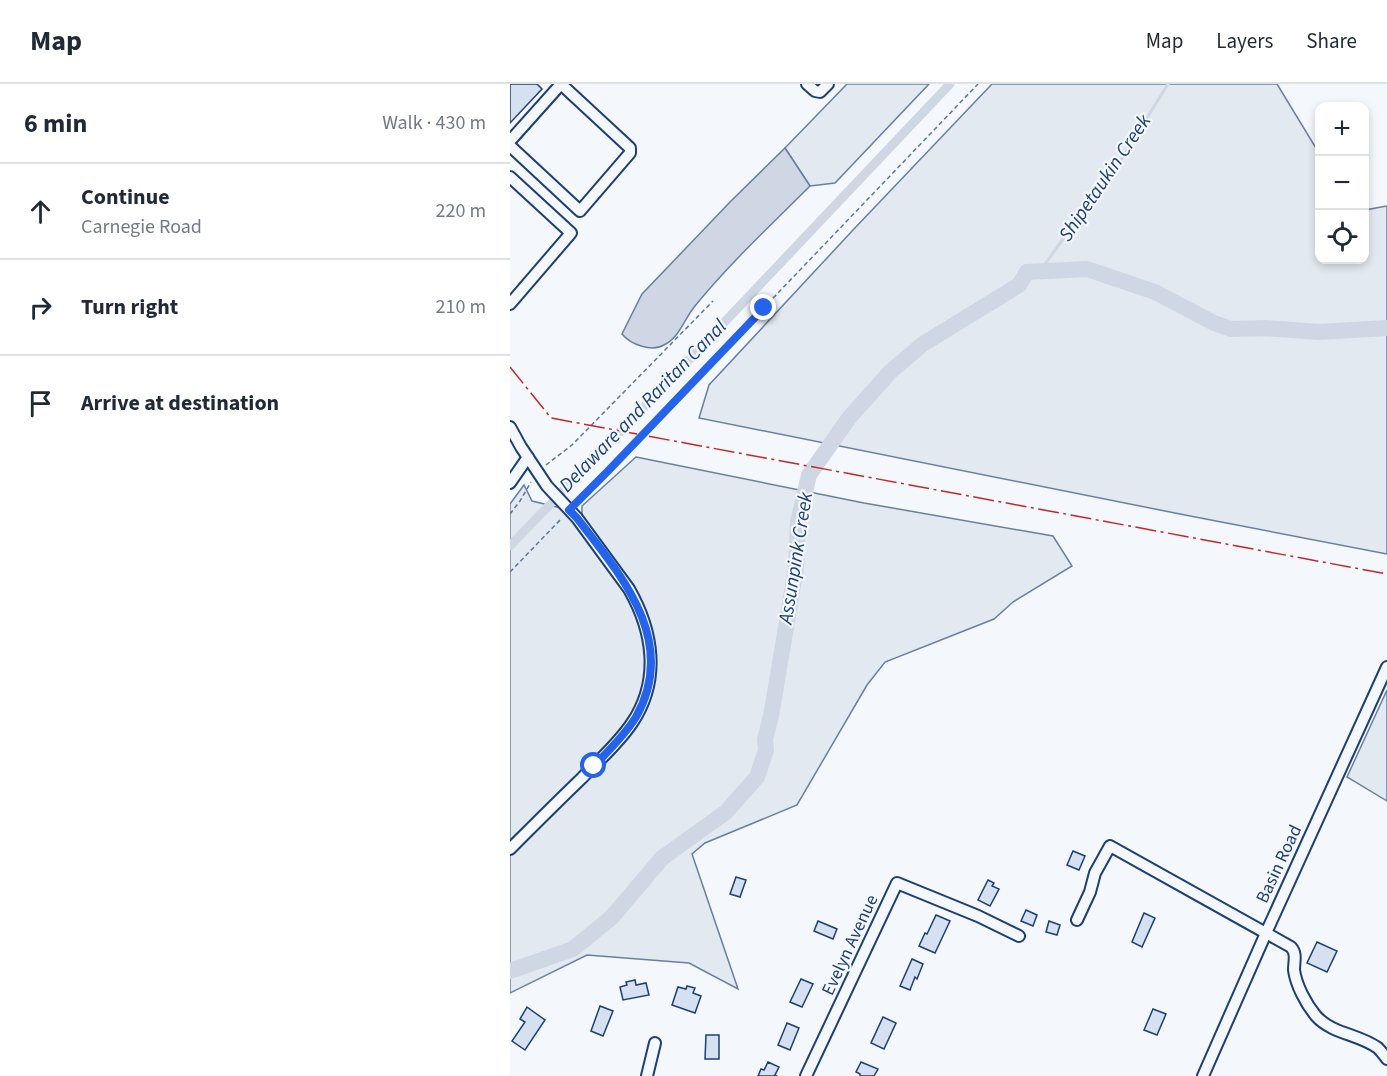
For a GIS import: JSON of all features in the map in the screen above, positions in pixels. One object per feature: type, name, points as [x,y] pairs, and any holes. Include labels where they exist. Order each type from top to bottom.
[{"type":"street","points":[[510,141],[561,84],[630,150],[580,211],[510,146]]},
{"type":"street","points":[[807,84],[820,92],[828,84]]},
{"type":"street","points":[[510,177],[572,233],[510,303]]},
{"type":"street","points":[[549,212],[563,195]]},
{"type":"street","points":[[510,427],[547,486],[577,518],[620,575],[636,601],[647,631],[651,664],[645,697],[636,717],[617,742],[510,849]]},
{"type":"street","points":[[510,483],[528,457]]},
{"type":"street","name":"Basin Road","points":[[1203,1076],[1387,667]]},
{"type":"street","points":[[1077,920],[1090,892],[1095,873],[1110,846],[1292,947],[1294,970],[1298,982],[1307,1004],[1316,1016],[1324,1024],[1379,1049],[1387,1059]]},
{"type":"street","name":"Evelyn Avenue","points":[[806,1076],[897,883],[978,916],[1019,936]]},
{"type":"street","points":[[647,1076],[655,1043]]},
{"type":"path","points":[[510,572],[565,506],[608,471],[978,84]]},
{"type":"path","points":[[511,512],[538,471],[572,445],[714,301]]},
{"type":"path","points":[[510,507],[511,512]]},
{"type":"shaded area","points":[[847,84],[929,84],[835,183],[810,186],[785,148]]},
{"type":"shaded area","points":[[992,84],[1277,84],[1315,146],[1315,264],[1369,264],[1369,209],[1387,206],[1387,554],[699,418],[709,385]]},
{"type":"shaded area","points":[[785,148],[810,186],[722,275],[691,311],[678,333],[669,342],[654,348],[636,344],[626,338],[622,334],[642,294]]},
{"type":"shaded area","points":[[636,457],[864,503],[1053,536],[1072,566],[1013,602],[994,619],[885,662],[867,685],[797,805],[705,843],[692,854],[738,989],[689,963],[587,955],[510,993],[510,504],[524,485],[532,501],[582,513],[582,506]]},
{"type":"shaded area","points":[[1387,690],[1387,801],[1347,777]]},
{"type":"building","points":[[510,84],[537,84],[542,89],[510,123]]},
{"type":"building","points":[[1073,851],[1085,856],[1079,870],[1067,865]]},
{"type":"building","points":[[736,877],[746,880],[740,897],[730,894]]},
{"type":"building","points":[[988,880],[994,883],[992,886],[999,889],[990,906],[978,900]]},
{"type":"building","points":[[1026,910],[1037,915],[1033,926],[1021,921]]},
{"type":"building","points":[[1144,913],[1155,918],[1142,947],[1132,942]]},
{"type":"building","points":[[936,915],[950,921],[935,953],[919,946]]},
{"type":"building","points":[[818,921],[837,929],[833,939],[814,931]]},
{"type":"building","points":[[1049,921],[1060,925],[1057,935],[1046,932]]},
{"type":"building","points":[[1317,942],[1337,951],[1327,972],[1307,963]]},
{"type":"building","points":[[912,959],[923,964],[910,990],[900,986]]},
{"type":"building","points":[[801,979],[813,984],[802,1007],[790,1002]]},
{"type":"building","points":[[635,980],[636,985],[646,983],[649,995],[623,1000],[620,987],[627,985],[626,982]]},
{"type":"building","points":[[687,986],[695,988],[693,993],[701,996],[695,1013],[672,1005],[678,987],[686,989]]},
{"type":"building","points":[[600,1006],[613,1011],[603,1036],[591,1031]]},
{"type":"building","points":[[527,1007],[545,1020],[525,1050],[512,1041],[525,1022],[520,1019]]},
{"type":"building","points":[[1153,1009],[1166,1014],[1157,1035],[1144,1030]]},
{"type":"building","points":[[883,1017],[896,1023],[884,1049],[871,1043]]},
{"type":"building","points":[[787,1023],[799,1028],[790,1050],[778,1045]]},
{"type":"building","points":[[706,1035],[719,1035],[719,1059],[705,1059]]},
{"type":"building","points":[[768,1062],[779,1067],[775,1075],[777,1076],[758,1076],[761,1069],[764,1070]]},
{"type":"building","points":[[861,1062],[878,1069],[874,1076],[860,1076],[856,1072]]},
{"type":"waterway","name":"Delaware and Raritan Canal","points":[[510,546],[950,84]]},
{"type":"waterway","name":"Shipetaukin Creek","points":[[1040,271],[1114,171],[1168,84]]},
{"type":"waterway","name":"Assunpink Creek","points":[[510,971],[573,949],[612,917],[662,858],[726,812],[757,777],[766,750],[765,739],[771,716],[796,568],[798,522],[809,475],[849,418],[890,372],[923,344],[1019,285],[1027,272],[1087,269],[1155,292],[1214,323],[1231,329],[1265,328],[1319,332],[1387,328]]},
{"type":"power","points":[[510,367],[551,418],[1387,574]]},
{"type":"route","points":[[594,766],[617,742],[636,717],[648,686],[650,652],[645,623],[636,601],[620,575],[569,510],[764,308]]}]
